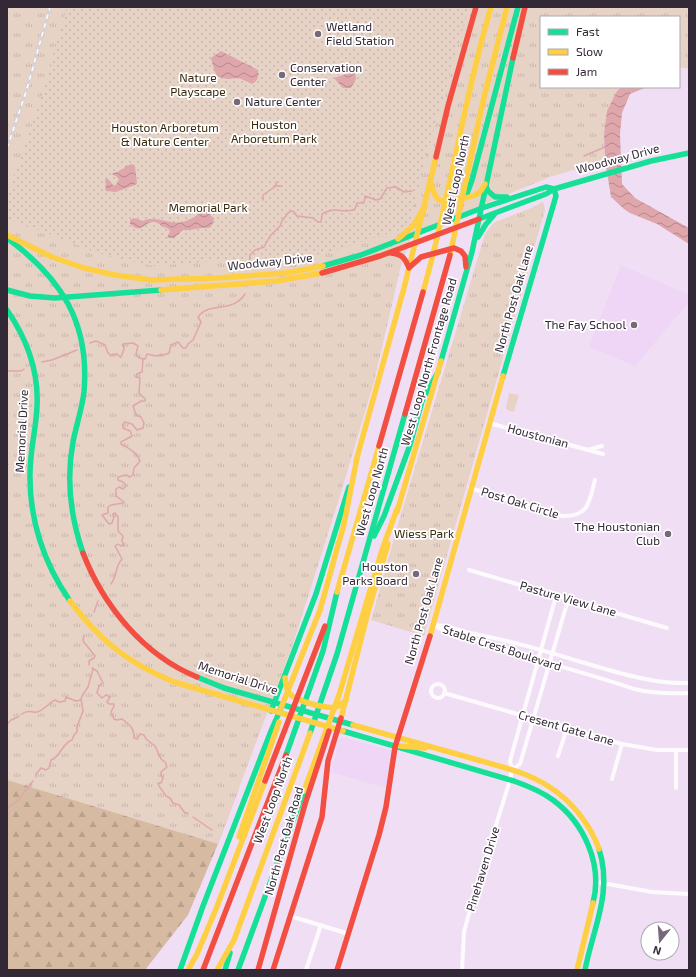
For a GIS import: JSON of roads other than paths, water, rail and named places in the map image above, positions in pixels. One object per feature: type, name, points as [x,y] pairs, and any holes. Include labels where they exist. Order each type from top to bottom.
[{"type":"main road","points":[[271,711],[316,594],[357,458],[386,358],[431,183],[456,73],[476,7]]},
{"type":"main road","points":[[483,32],[486,7]]},
{"type":"main road","name":"West Loop North","points":[[204,968],[311,688],[430,268],[449,187],[466,102],[483,32],[491,7]]},
{"type":"main road","name":"West Loop North","points":[[217,970],[234,940],[325,692],[450,261],[469,180],[499,34],[507,7]]},
{"type":"main road","points":[[469,180],[518,7]]},
{"type":"main road","name":"West Loop North Frontage Road","points":[[340,721],[368,612],[397,509],[467,272],[525,7]]},
{"type":"main road","name":"Woodway Drive","points":[[7,290],[30,296],[55,298],[304,278],[335,270],[416,243],[546,194],[554,189],[652,161],[689,153]]},
{"type":"main road","points":[[431,183],[435,195],[439,200],[445,202],[476,194],[481,191],[488,178]]},
{"type":"main road","points":[[486,186],[488,191],[495,197],[503,198],[521,195]]},
{"type":"main road","name":"Woodway Drive","points":[[7,236],[52,257],[84,268],[115,275],[151,280],[279,274],[318,268],[355,257],[395,241],[418,234],[482,208],[546,187],[554,189]]},
{"type":"main road","name":"North Post Oak Lane","points":[[337,970],[388,800],[391,762],[395,747],[433,625],[470,488],[556,196],[554,189]]},
{"type":"main road","points":[[395,241],[414,225],[425,206]]},
{"type":"main road","points":[[472,252],[480,233],[497,212]]},
{"type":"main road","name":"Memorial Drive","points":[[7,236],[36,260],[57,284],[70,307],[81,341],[84,360],[84,392],[70,465],[71,497],[74,519],[84,555],[92,575],[112,609],[135,635],[153,650],[172,664],[195,677],[215,685],[512,770],[550,786],[580,815],[596,842],[604,872],[601,910],[585,970]]},
{"type":"main road","points":[[409,268],[421,257],[454,248],[461,251],[465,256],[467,272]]},
{"type":"main road","points":[[390,252],[399,253],[404,256],[409,268]]},
{"type":"main road","points":[[217,278],[218,286]]},
{"type":"main road","name":"Memorial Drive","points":[[7,310],[15,321],[28,348],[36,380],[37,406],[30,474],[34,520],[47,559],[60,586],[75,609],[97,634],[109,644],[131,661],[154,674],[201,691],[510,780],[540,792],[559,804],[569,814],[584,835],[594,862],[596,882],[593,907],[577,970]]},
{"type":"main road","points":[[366,553],[384,516],[410,445],[422,401],[438,372]]},
{"type":"main road","points":[[216,909],[239,836],[320,610],[344,524],[357,458]]},
{"type":"main road","points":[[238,970],[339,695],[382,550],[397,509]]},
{"type":"main road","points":[[188,970],[197,954],[216,909],[336,596]]},
{"type":"main road","points":[[285,676],[286,689],[290,695],[294,697],[333,708],[346,700]]},
{"type":"main road","points":[[180,970],[203,906],[271,731],[292,685]]},
{"type":"main road","name":"North Post Oak Road","points":[[258,970],[305,804],[333,719]]},
{"type":"main road","points":[[273,970],[322,817],[327,769],[340,721]]},
{"type":"main road","points":[[395,747],[405,746],[445,751]]},
{"type":"main road","points":[[225,970],[234,940]]},
{"type":"street","name":"Houstonian","points":[[489,423],[603,454]]},
{"type":"street","points":[[587,450],[602,446]]},
{"type":"street","name":"Post Oak Circle","points":[[470,488],[562,516],[571,517],[578,515],[584,510],[589,502],[595,480]]},
{"type":"street","name":"Pasture View Lane","points":[[469,570],[667,628]]},
{"type":"street","points":[[556,596],[510,761],[512,770],[520,764],[568,600]]},
{"type":"street","name":"Stable Crest Boulevard","points":[[433,625],[439,625],[504,640],[651,681],[689,684]]},
{"type":"street","name":"Stable Crest Boulevard","points":[[433,625],[438,628],[549,664],[650,692],[666,694],[689,693]]},
{"type":"street","points":[[617,683],[620,673]]},
{"type":"street","name":"Cresent Gate Lane","points":[[444,693],[622,744],[651,749],[676,751],[689,750]]},
{"type":"street","points":[[558,756],[567,728]]},
{"type":"street","points":[[517,736],[527,738]]},
{"type":"street","points":[[612,778],[622,744]]},
{"type":"street","points":[[676,751],[676,788]]},
{"type":"street","name":"Pinehaven Drive","points":[[462,970],[462,952],[466,926],[512,770]]},
{"type":"street","points":[[596,882],[652,892],[689,894]]},
{"type":"street","points":[[290,916],[349,934]]},
{"type":"street","points":[[306,970],[321,925]]},
{"type":"water","points":[[221,51],[258,70],[256,82],[252,84],[239,78],[227,79],[217,76],[211,58]]},
{"type":"water","points":[[355,71],[356,79],[351,88],[343,88],[334,78]]},
{"type":"water","points":[[621,88],[645,88],[630,94],[622,113],[620,134],[622,184],[635,198],[689,228],[689,244],[657,224],[630,213],[611,197],[605,160],[604,135],[607,111],[617,91]]},
{"type":"water","points":[[132,164],[135,166],[137,183],[116,192],[106,191],[105,180],[107,178],[113,185],[116,185],[119,180],[112,174]]},
{"type":"water","points":[[205,209],[212,211],[210,213],[214,218],[210,228],[183,230],[174,238],[167,238],[170,231],[156,222],[140,228],[134,227],[130,224],[130,220],[133,218],[143,221],[148,219],[158,219],[178,223],[183,222],[198,215]]},
{"type":"waterway","points":[[584,156],[605,147]]},
{"type":"waterway","points":[[263,200],[263,195],[276,186],[276,182],[276,186],[282,186]]},
{"type":"waterway","points":[[249,267],[250,255],[255,250],[264,247],[270,236],[280,226],[289,212],[293,211],[297,216],[313,218],[318,222],[321,222],[322,214],[327,211],[350,211],[355,209],[357,203],[364,203],[365,196],[376,200],[380,199],[387,188],[396,187],[404,192],[412,191]]},
{"type":"waterway","points":[[90,343],[96,341],[105,345],[108,353],[111,355],[117,354],[120,357],[124,349],[123,344],[133,343],[138,346],[136,354],[139,358],[145,359],[147,354],[156,356],[169,353],[171,345],[178,342],[183,348],[186,348],[193,340],[201,322],[198,317],[203,312],[208,309],[234,304],[245,294]]},
{"type":"waterway","points":[[42,362],[52,360],[77,350]]},
{"type":"waterway","points":[[111,584],[118,565],[122,559],[115,546],[118,544],[121,546],[124,545],[122,541],[123,536],[118,531],[118,517],[115,513],[113,514],[114,517],[112,523],[109,524],[102,515],[108,513],[108,507],[111,505],[124,502],[116,496],[116,489],[119,487],[123,489],[126,485],[118,480],[118,477],[126,475],[130,477],[133,475],[134,468],[140,461],[135,453],[121,444],[121,442],[132,436],[130,431],[123,428],[123,424],[125,422],[132,424],[137,430],[143,428],[144,423],[141,417],[136,415],[133,406],[141,401],[145,401],[139,393],[140,378],[136,377],[137,374],[142,372],[143,359]]},
{"type":"waterway","points":[[7,370],[21,371],[24,369]]},
{"type":"waterway","points":[[94,612],[98,601]]},
{"type":"waterway","points":[[84,635],[83,641],[95,656],[89,661],[89,665]]},
{"type":"waterway","points":[[92,668],[97,671],[103,683],[99,686],[97,693],[102,698],[106,695],[110,697],[107,702],[109,704],[114,704],[111,712],[114,719],[122,719],[129,725],[132,729],[134,738],[137,739],[140,734],[144,735],[146,739],[155,746],[161,759],[165,762],[167,767],[161,772],[163,778],[161,783],[158,783],[159,787],[173,803],[179,805],[185,813],[188,813]]},
{"type":"waterway","points":[[36,777],[36,774],[41,768],[46,770],[49,768],[51,760],[57,756],[65,744],[72,740],[77,732],[77,727],[83,711],[81,699],[88,687],[93,669]]},
{"type":"waterway","points":[[22,714],[28,711],[39,711],[55,700],[59,702],[65,701],[66,697],[76,701],[81,700]]},
{"type":"waterway","points":[[7,724],[11,720],[18,717]]},
{"type":"waterway","points":[[7,809],[19,799],[33,781]]},
{"type":"waterway","points":[[193,817],[212,830]]},
{"type":"railway","points":[[7,148],[26,92],[50,7]]},
{"type":"place","name":"Wetland Field Station","points":[[318,34]]},
{"type":"place","name":"Conservation Center","points":[[282,75]]},
{"type":"place","name":"Nature Center","points":[[237,102]]},
{"type":"place","name":"The Fay School","points":[[634,325]]},
{"type":"place","name":"The Houstonian Club","points":[[668,534]]},
{"type":"place","name":"Houston Parks Board","points":[[416,574]]},
{"type":"park label","name":"Nature Playscape","points":[[198,85]]},
{"type":"park label","name":"Houston Arboretum Park","points":[[274,132]]},
{"type":"park label","name":"Houston Arboretum & Nature Center","points":[[165,135]]},
{"type":"park label","name":"Memorial Park","points":[[208,208]]},
{"type":"park label","name":"Wiess Park","points":[[424,534]]}]
